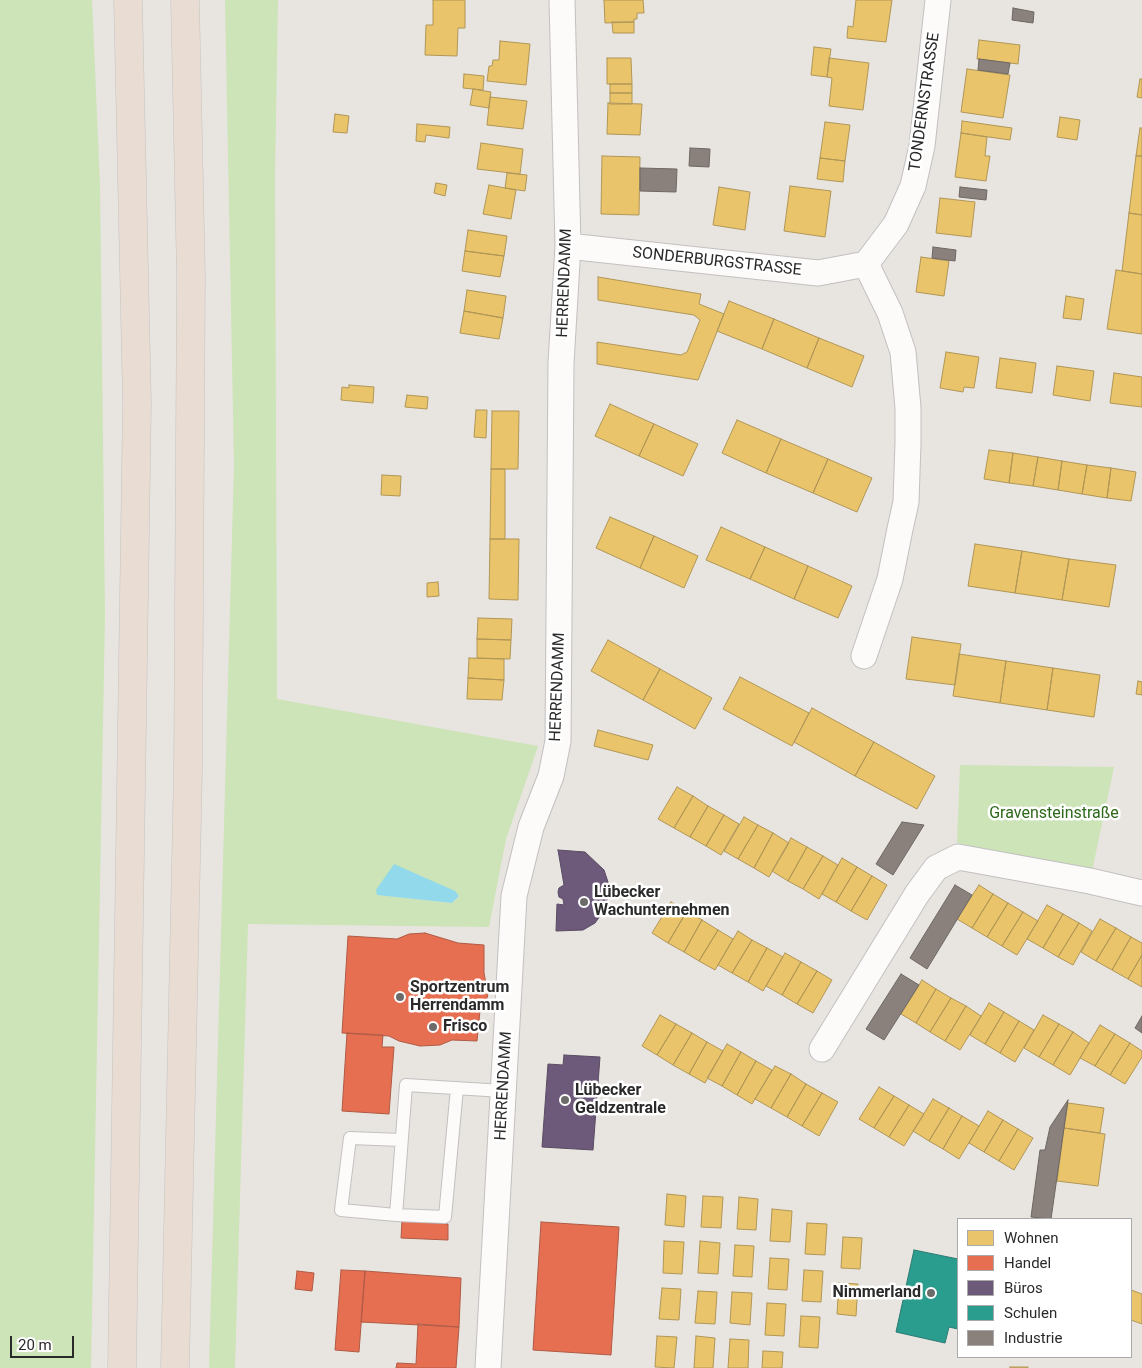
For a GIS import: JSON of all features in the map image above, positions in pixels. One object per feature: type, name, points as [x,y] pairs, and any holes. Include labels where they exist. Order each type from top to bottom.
[{"type":"highway","points":[[122,1368],[137,403],[130,35],[126,0]]},
{"type":"highway","points":[[175,1368],[188,741],[192,276],[185,0]]},
{"type":"street","name":"HERRENDAMM","points":[[488,1368],[514,896],[531,827],[551,776],[558,741],[561,363],[568,246],[562,0]]},
{"type":"street","name":"TONDERNSTRASSE","points":[[866,264],[896,224],[913,186],[922,146],[938,0]]},
{"type":"street","name":"SONDERBURGSTRASSE","points":[[568,246],[818,273],[866,264]]},
{"type":"street","points":[[864,656],[890,579],[906,502],[908,443],[908,408],[903,352],[890,313],[866,264]]},
{"type":"street","points":[[822,1049],[917,894],[936,868],[958,857],[1090,881],[1142,893]]},
{"type":"lane","points":[[396,1215],[406,1085],[503,1091]]},
{"type":"lane","points":[[401,1140],[350,1138],[341,1210],[445,1217],[457,1088]]},
{"type":"green space","points":[[0,0],[92,0],[100,184],[105,615],[91,1368],[0,1368]]},
{"type":"green space","points":[[225,0],[278,0],[275,176],[277,699],[538,746],[506,839],[489,927],[248,924],[235,1368],[209,1368],[234,465]],"holes":[[[378,895],[459,896],[452,903]]]},
{"type":"green space","name":"Gravensteinstraße","points":[[960,765],[1114,767],[1092,871],[957,843]]},
{"type":"water","points":[[394,864],[455,891],[459,896],[452,903],[377,895],[376,890]]},
{"type":"building: Wohnen","points":[[433,0],[465,0],[465,28],[458,28],[457,56],[425,55],[426,25],[433,25]]},
{"type":"building: Wohnen","points":[[604,0],[643,0],[644,13],[637,13],[637,19],[634,19],[634,22],[605,23]]},
{"type":"building: Wohnen","points":[[856,0],[892,0],[886,42],[847,38],[848,26],[853,27]]},
{"type":"building: Wohnen","points":[[612,22],[634,22],[634,33],[613,33]]},
{"type":"building: Wohnen","points":[[979,40],[1020,45],[1018,64],[977,59]]},
{"type":"building: Wohnen","points":[[500,41],[530,44],[526,85],[487,81],[489,66],[492,66],[493,60],[499,60]]},
{"type":"building: Wohnen","points":[[814,47],[831,49],[827,77],[811,75]]},
{"type":"building: Wohnen","points":[[607,58],[631,58],[632,84],[607,84]]},
{"type":"building: Wohnen","points":[[829,58],[869,63],[863,110],[829,106],[832,78],[827,77]]},
{"type":"building: Wohnen","points":[[967,69],[1010,75],[1003,118],[961,112]]},
{"type":"building: Wohnen","points":[[464,74],[484,76],[483,90],[463,88]]},
{"type":"building: Wohnen","points":[[1140,79],[1142,79],[1142,98],[1137,97]]},
{"type":"building: Wohnen","points":[[610,84],[632,84],[632,93],[610,93]]},
{"type":"building: Wohnen","points":[[473,89],[491,92],[489,108],[470,105]]},
{"type":"building: Wohnen","points":[[610,93],[632,93],[632,104],[610,104]]},
{"type":"building: Wohnen","points":[[490,97],[527,101],[523,129],[487,125]]},
{"type":"building: Wohnen","points":[[608,103],[642,104],[640,135],[607,134]]},
{"type":"building: Wohnen","points":[[335,114],[349,116],[347,133],[333,132]]},
{"type":"building: Wohnen","points":[[1060,117],[1080,120],[1077,140],[1057,137]]},
{"type":"building: Wohnen","points":[[962,121],[1012,128],[1010,140],[961,133]]},
{"type":"building: Wohnen","points":[[825,122],[850,125],[845,161],[820,158]]},
{"type":"building: Wohnen","points":[[417,124],[450,127],[449,138],[426,135],[425,142],[416,141]]},
{"type":"building: Wohnen","points":[[1140,128],[1142,128],[1142,156],[1136,156]]},
{"type":"building: Wohnen","points":[[961,133],[987,137],[985,156],[990,156],[986,181],[955,177]]},
{"type":"building: Wohnen","points":[[481,143],[523,149],[520,174],[477,169]]},
{"type":"building: Wohnen","points":[[602,156],[640,157],[639,215],[601,214]]},
{"type":"building: Wohnen","points":[[1136,156],[1142,156],[1142,215],[1129,213]]},
{"type":"building: Wohnen","points":[[820,158],[845,161],[843,182],[817,179]]},
{"type":"building: Wohnen","points":[[507,173],[527,175],[525,191],[505,188]]},
{"type":"building: Wohnen","points":[[436,183],[447,185],[445,196],[434,193]]},
{"type":"building: Wohnen","points":[[489,185],[516,190],[511,219],[483,214]]},
{"type":"building: Wohnen","points":[[790,186],[831,191],[825,237],[784,231]]},
{"type":"building: Wohnen","points":[[719,187],[750,192],[745,230],[713,225]]},
{"type":"building: Wohnen","points":[[940,198],[975,202],[971,237],[936,233]]},
{"type":"building: Wohnen","points":[[1129,213],[1142,215],[1142,274],[1122,271]]},
{"type":"building: Wohnen","points":[[468,230],[507,236],[504,256],[465,251]]},
{"type":"building: Wohnen","points":[[465,251],[504,256],[500,277],[462,271]]},
{"type":"building: Wohnen","points":[[921,257],[949,261],[944,296],[916,292]]},
{"type":"building: Wohnen","points":[[1116,270],[1142,274],[1142,334],[1107,329]]},
{"type":"building: Wohnen","points":[[598,277],[701,294],[699,304],[724,314],[698,380],[597,364],[597,342],[681,355],[687,352],[700,320],[694,315],[598,300]]},
{"type":"building: Wohnen","points":[[467,290],[506,296],[503,318],[464,311]]},
{"type":"building: Wohnen","points":[[1066,296],[1084,299],[1081,320],[1063,318]]},
{"type":"building: Wohnen","points":[[729,301],[774,319],[762,349],[717,331]]},
{"type":"building: Wohnen","points":[[464,311],[503,318],[499,339],[460,333]]},
{"type":"building: Wohnen","points":[[774,319],[819,338],[807,368],[762,349]]},
{"type":"building: Wohnen","points":[[819,338],[864,356],[852,387],[807,368]]},
{"type":"building: Wohnen","points":[[946,352],[979,357],[974,388],[964,387],[963,392],[940,388]]},
{"type":"building: Wohnen","points":[[1000,358],[1036,363],[1032,393],[996,388]]},
{"type":"building: Wohnen","points":[[1057,366],[1094,371],[1090,401],[1053,395]]},
{"type":"building: Wohnen","points":[[1114,373],[1142,377],[1142,407],[1110,403]]},
{"type":"building: Wohnen","points":[[349,385],[374,387],[373,403],[341,400],[342,387],[349,388]]},
{"type":"building: Wohnen","points":[[407,395],[428,397],[427,409],[405,407]]},
{"type":"building: Wohnen","points":[[610,404],[654,424],[639,456],[595,436]]},
{"type":"building: Wohnen","points":[[476,410],[487,410],[486,438],[474,437]]},
{"type":"building: Wohnen","points":[[492,411],[519,411],[518,469],[491,469]]},
{"type":"building: Wohnen","points":[[737,420],[781,439],[766,473],[722,453]]},
{"type":"building: Wohnen","points":[[654,424],[698,444],[683,476],[639,456]]},
{"type":"building: Wohnen","points":[[781,439],[828,459],[813,493],[766,473]]},
{"type":"building: Wohnen","points":[[989,450],[1013,453],[1009,483],[984,479]]},
{"type":"building: Wohnen","points":[[1013,453],[1038,457],[1033,486],[1009,483]]},
{"type":"building: Wohnen","points":[[1038,457],[1062,461],[1058,490],[1033,486]]},
{"type":"building: Wohnen","points":[[828,459],[872,478],[857,512],[813,493]]},
{"type":"building: Wohnen","points":[[1062,461],[1087,465],[1082,494],[1058,490]]},
{"type":"building: Wohnen","points":[[1087,465],[1111,468],[1107,498],[1082,494]]},
{"type":"building: Wohnen","points":[[1111,468],[1136,472],[1131,501],[1107,498]]},
{"type":"building: Wohnen","points":[[491,469],[505,469],[505,539],[490,539]]},
{"type":"building: Wohnen","points":[[382,475],[401,476],[400,496],[381,495]]},
{"type":"building: Wohnen","points":[[610,517],[654,536],[640,568],[596,548]]},
{"type":"building: Wohnen","points":[[721,527],[765,547],[750,579],[706,560]]},
{"type":"building: Wohnen","points":[[654,536],[698,556],[684,588],[640,568]]},
{"type":"building: Wohnen","points":[[490,539],[519,539],[518,600],[489,599]]},
{"type":"building: Wohnen","points":[[975,544],[1022,551],[1015,593],[968,586]]},
{"type":"building: Wohnen","points":[[765,547],[808,566],[794,599],[750,579]]},
{"type":"building: Wohnen","points":[[1022,551],[1069,559],[1062,600],[1015,593]]},
{"type":"building: Wohnen","points":[[1069,559],[1116,565],[1109,607],[1062,600]]},
{"type":"building: Wohnen","points":[[808,566],[852,586],[838,618],[794,599]]},
{"type":"building: Wohnen","points":[[438,582],[439,596],[427,597],[427,583]]},
{"type":"building: Wohnen","points":[[478,618],[512,619],[511,640],[477,639]]},
{"type":"building: Wohnen","points":[[912,637],[961,644],[955,685],[906,679]]},
{"type":"building: Wohnen","points":[[477,639],[511,640],[510,659],[477,658]]},
{"type":"building: Wohnen","points":[[608,640],[660,669],[643,700],[591,671]]},
{"type":"building: Wohnen","points":[[959,654],[1006,661],[1000,703],[953,696]]},
{"type":"building: Wohnen","points":[[469,658],[504,659],[504,680],[468,678]]},
{"type":"building: Wohnen","points":[[1006,661],[1053,668],[1047,710],[1000,703]]},
{"type":"building: Wohnen","points":[[1053,668],[1100,675],[1094,717],[1047,710]]},
{"type":"building: Wohnen","points":[[660,669],[712,698],[695,729],[643,700]]},
{"type":"building: Wohnen","points":[[740,677],[809,713],[792,746],[723,709]]},
{"type":"building: Wohnen","points":[[468,678],[504,680],[502,700],[467,699]]},
{"type":"building: Wohnen","points":[[1138,681],[1142,682],[1142,695],[1136,694]]},
{"type":"building: Wohnen","points":[[812,708],[874,742],[855,776],[794,742]]},
{"type":"building: Wohnen","points":[[598,730],[653,745],[648,760],[594,746]]},
{"type":"building: Wohnen","points":[[874,742],[935,776],[917,809],[855,776]]},
{"type":"building: Wohnen","points":[[677,787],[693,796],[674,828],[658,819]]},
{"type":"building: Wohnen","points":[[693,796],[708,806],[690,837],[674,828]]},
{"type":"building: Wohnen","points":[[708,806],[724,815],[706,846],[690,837]]},
{"type":"building: Wohnen","points":[[724,815],[739,824],[721,855],[706,846]]},
{"type":"building: Wohnen","points":[[744,817],[758,825],[738,859],[724,851]]},
{"type":"building: Wohnen","points":[[758,825],[773,833],[754,868],[738,859]]},
{"type":"building: Wohnen","points":[[773,833],[789,843],[769,877],[754,868]]},
{"type":"building: Wohnen","points":[[791,838],[807,847],[788,881],[772,871]]},
{"type":"building: Wohnen","points":[[807,847],[823,856],[803,889],[788,881]]},
{"type":"building: Wohnen","points":[[823,856],[838,865],[819,899],[803,889]]},
{"type":"building: Wohnen","points":[[842,858],[857,867],[836,902],[822,894]]},
{"type":"building: Wohnen","points":[[857,867],[872,876],[851,911],[836,902]]},
{"type":"building: Wohnen","points":[[872,876],[887,885],[867,920],[851,911]]},
{"type":"building: Wohnen","points":[[979,885],[993,894],[972,928],[957,919]]},
{"type":"building: Wohnen","points":[[993,894],[1008,903],[987,937],[972,928]]},
{"type":"building: Wohnen","points":[[671,902],[687,911],[668,943],[652,933]]},
{"type":"building: Wohnen","points":[[1008,903],[1023,912],[1002,946],[987,937]]},
{"type":"building: Wohnen","points":[[1047,905],[1063,914],[1043,948],[1027,939]]},
{"type":"building: Wohnen","points":[[687,911],[702,920],[684,952],[668,943]]},
{"type":"building: Wohnen","points":[[1023,912],[1038,921],[1017,955],[1002,946]]},
{"type":"building: Wohnen","points":[[1063,914],[1079,923],[1058,957],[1043,948]]},
{"type":"building: Wohnen","points":[[1100,919],[1116,928],[1096,961],[1081,952]]},
{"type":"building: Wohnen","points":[[702,920],[718,930],[699,961],[684,952]]},
{"type":"building: Wohnen","points":[[1079,923],[1092,931],[1073,965],[1058,957]]},
{"type":"building: Wohnen","points":[[1116,928],[1131,937],[1112,970],[1096,961]]},
{"type":"building: Wohnen","points":[[718,930],[733,939],[715,970],[699,961]]},
{"type":"building: Wohnen","points":[[738,931],[752,940],[732,973],[718,965]]},
{"type":"building: Wohnen","points":[[1131,937],[1142,943],[1142,955],[1128,979],[1112,970]]},
{"type":"building: Wohnen","points":[[752,940],[767,948],[748,982],[732,973]]},
{"type":"building: Wohnen","points":[[767,948],[783,957],[763,991],[748,982]]},
{"type":"building: Wohnen","points":[[785,953],[801,962],[782,995],[766,986]]},
{"type":"building: Wohnen","points":[[1142,955],[1142,987],[1128,979]]},
{"type":"building: Wohnen","points":[[801,962],[817,971],[797,1004],[782,995]]},
{"type":"building: Wohnen","points":[[817,971],[832,980],[813,1013],[797,1004]]},
{"type":"building: Wohnen","points":[[922,980],[936,989],[916,1023],[901,1014]]},
{"type":"building: Wohnen","points":[[936,989],[951,998],[930,1032],[916,1023]]},
{"type":"building: Wohnen","points":[[951,998],[966,1006],[945,1041],[930,1032]]},
{"type":"building: Wohnen","points":[[989,1003],[1004,1012],[985,1044],[970,1035]]},
{"type":"building: Wohnen","points":[[966,1006],[981,1016],[960,1050],[945,1041]]},
{"type":"building: Wohnen","points":[[1004,1012],[1019,1021],[1000,1053],[985,1044]]},
{"type":"building: Wohnen","points":[[660,1015],[676,1024],[657,1055],[642,1046]]},
{"type":"building: Wohnen","points":[[1043,1015],[1059,1024],[1039,1057],[1024,1048]]},
{"type":"building: Wohnen","points":[[1019,1021],[1034,1030],[1015,1062],[1000,1053]]},
{"type":"building: Wohnen","points":[[676,1024],[692,1033],[673,1065],[657,1055]]},
{"type":"building: Wohnen","points":[[1059,1024],[1073,1032],[1053,1065],[1039,1057]]},
{"type":"building: Wohnen","points":[[1100,1025],[1115,1034],[1095,1066],[1080,1058]]},
{"type":"building: Wohnen","points":[[1073,1032],[1089,1043],[1070,1075],[1053,1065]]},
{"type":"building: Wohnen","points":[[692,1033],[707,1042],[689,1074],[673,1065]]},
{"type":"building: Wohnen","points":[[1115,1034],[1130,1043],[1110,1075],[1095,1066]]},
{"type":"building: Wohnen","points":[[707,1042],[723,1051],[705,1083],[689,1074]]},
{"type":"building: Wohnen","points":[[1130,1043],[1142,1051],[1142,1057],[1125,1084],[1110,1075]]},
{"type":"building: Wohnen","points":[[727,1044],[741,1052],[722,1086],[707,1078]]},
{"type":"building: Wohnen","points":[[741,1052],[756,1061],[737,1095],[722,1086]]},
{"type":"building: Wohnen","points":[[756,1061],[772,1070],[752,1104],[737,1095]]},
{"type":"building: Wohnen","points":[[775,1066],[791,1074],[771,1108],[755,1099]]},
{"type":"building: Wohnen","points":[[791,1074],[806,1084],[787,1117],[771,1108]]},
{"type":"building: Wohnen","points":[[806,1084],[822,1093],[802,1126],[787,1117]]},
{"type":"building: Wohnen","points":[[879,1087],[894,1096],[874,1128],[859,1119]]},
{"type":"building: Wohnen","points":[[822,1093],[838,1102],[819,1136],[802,1126]]},
{"type":"building: Wohnen","points":[[894,1096],[909,1105],[889,1137],[874,1128]]},
{"type":"building: Wohnen","points":[[933,1099],[949,1108],[929,1141],[913,1131]]},
{"type":"building: Wohnen","points":[[1068,1103],[1104,1108],[1100,1133],[1064,1128]]},
{"type":"building: Wohnen","points":[[909,1105],[924,1114],[904,1146],[889,1137]]},
{"type":"building: Wohnen","points":[[949,1108],[962,1116],[943,1149],[929,1141]]},
{"type":"building: Wohnen","points":[[988,1111],[1003,1120],[984,1152],[969,1143]]},
{"type":"building: Wohnen","points":[[962,1116],[979,1126],[959,1159],[943,1149]]},
{"type":"building: Wohnen","points":[[1003,1120],[1018,1129],[999,1161],[984,1152]]},
{"type":"building: Wohnen","points":[[1064,1128],[1105,1134],[1098,1186],[1057,1181]]},
{"type":"building: Wohnen","points":[[1018,1129],[1033,1138],[1014,1170],[999,1161]]},
{"type":"building: Wohnen","points":[[667,1194],[686,1196],[684,1227],[665,1225]]},
{"type":"building: Wohnen","points":[[703,1196],[723,1197],[721,1228],[701,1227]]},
{"type":"building: Wohnen","points":[[739,1197],[758,1199],[756,1230],[737,1229]]},
{"type":"building: Wohnen","points":[[772,1209],[792,1211],[790,1242],[770,1241]]},
{"type":"building: Wohnen","points":[[807,1223],[827,1224],[825,1255],[805,1254]]},
{"type":"building: Wohnen","points":[[843,1237],[862,1238],[860,1269],[841,1268]]},
{"type":"building: Wohnen","points":[[664,1241],[684,1242],[682,1274],[663,1273]]},
{"type":"building: Wohnen","points":[[700,1241],[720,1243],[718,1274],[698,1273]]},
{"type":"building: Wohnen","points":[[735,1245],[754,1246],[752,1277],[733,1276]]},
{"type":"building: Wohnen","points":[[770,1258],[789,1259],[787,1290],[768,1289]]},
{"type":"building: Wohnen","points":[[804,1270],[823,1271],[821,1302],[802,1301]]},
{"type":"building: Wohnen","points":[[839,1283],[858,1284],[856,1316],[837,1314]]},
{"type":"building: Wohnen","points":[[662,1288],[681,1289],[679,1320],[659,1319]]},
{"type":"building: Wohnen","points":[[1132,1290],[1142,1294],[1142,1324],[1132,1320]]},
{"type":"building: Wohnen","points":[[698,1291],[717,1292],[715,1324],[695,1323]]},
{"type":"building: Wohnen","points":[[732,1292],[752,1293],[750,1325],[730,1323]]},
{"type":"building: Wohnen","points":[[767,1303],[786,1304],[784,1336],[765,1335]]},
{"type":"building: Wohnen","points":[[801,1316],[820,1317],[818,1348],[799,1347]]},
{"type":"building: Wohnen","points":[[657,1336],[677,1337],[674,1368],[655,1367]]},
{"type":"building: Wohnen","points":[[696,1336],[715,1338],[713,1368],[694,1368]]},
{"type":"building: Wohnen","points":[[730,1339],[749,1340],[748,1368],[728,1368]]},
{"type":"building: Wohnen","points":[[763,1351],[783,1352],[782,1368],[762,1368]]},
{"type":"building: Wohnen","points":[[1028,1367],[1028,1368],[1010,1368]]},
{"type":"building: Handel","points":[[425,933],[458,943],[484,945],[484,973],[488,994],[485,1006],[480,1011],[477,1041],[452,1040],[440,1045],[420,1046],[399,1041],[389,1036],[342,1033],[348,936],[397,939],[409,934]]},
{"type":"building: Handel","points":[[347,1033],[383,1035],[382,1047],[394,1047],[389,1114],[342,1111]]},
{"type":"building: Handel","points":[[402,1221],[448,1224],[448,1240],[401,1238]]},
{"type":"building: Handel","points":[[541,1222],[619,1227],[611,1355],[533,1350]]},
{"type":"building: Handel","points":[[341,1270],[365,1271],[359,1352],[335,1350]]},
{"type":"building: Handel","points":[[297,1271],[314,1273],[312,1291],[295,1289]]},
{"type":"building: Handel","points":[[365,1271],[461,1278],[459,1327],[361,1322]]},
{"type":"building: Handel","points":[[418,1324],[459,1327],[456,1368],[396,1368],[397,1363],[416,1364]]},
{"type":"building: Büros","points":[[558,850],[585,852],[604,870],[608,882],[608,897],[603,912],[595,923],[583,930],[556,931],[557,904],[564,905],[563,899],[559,897],[558,892],[559,888],[564,885]]},
{"type":"building: Büros","points":[[564,1055],[600,1057],[593,1150],[542,1147],[548,1064],[563,1065]]},
{"type":"building: Schulen","name":"Nimmerland","points":[[914,1250],[957,1259],[957,1329],[949,1327],[945,1343],[896,1332]]},
{"type":"building: Industrie","points":[[1013,8],[1034,12],[1033,23],[1012,20]]},
{"type":"building: Industrie","points":[[979,59],[1010,63],[1008,74],[978,70]]},
{"type":"building: Industrie","points":[[690,148],[710,149],[709,167],[689,166]]},
{"type":"building: Industrie","points":[[640,168],[677,169],[676,192],[640,191]]},
{"type":"building: Industrie","points":[[960,187],[987,190],[986,200],[959,197]]},
{"type":"building: Industrie","points":[[933,247],[956,250],[955,261],[932,258]]},
{"type":"building: Industrie","points":[[902,822],[924,825],[893,875],[876,864]]},
{"type":"building: Industrie","points":[[955,885],[972,895],[927,969],[910,958]]},
{"type":"building: Industrie","points":[[901,974],[919,985],[884,1040],[866,1029]]},
{"type":"building: Industrie","points":[[1142,1016],[1142,1033],[1135,1028]]},
{"type":"building: Industrie","points":[[1068,1100],[1051,1218],[1031,1217],[1040,1150],[1045,1150],[1050,1127]]},
{"type":"place","name":"Lübecker Wachunternehmen","points":[[584,902]]},
{"type":"place","name":"Sportzentrum Herrendamm","points":[[400,997]]},
{"type":"place","name":"Frisco","points":[[433,1027]]},
{"type":"place","name":"Lübecker Geldzentrale","points":[[565,1100]]},
{"type":"place","name":"Nimmerland","points":[[931,1293]]}]
